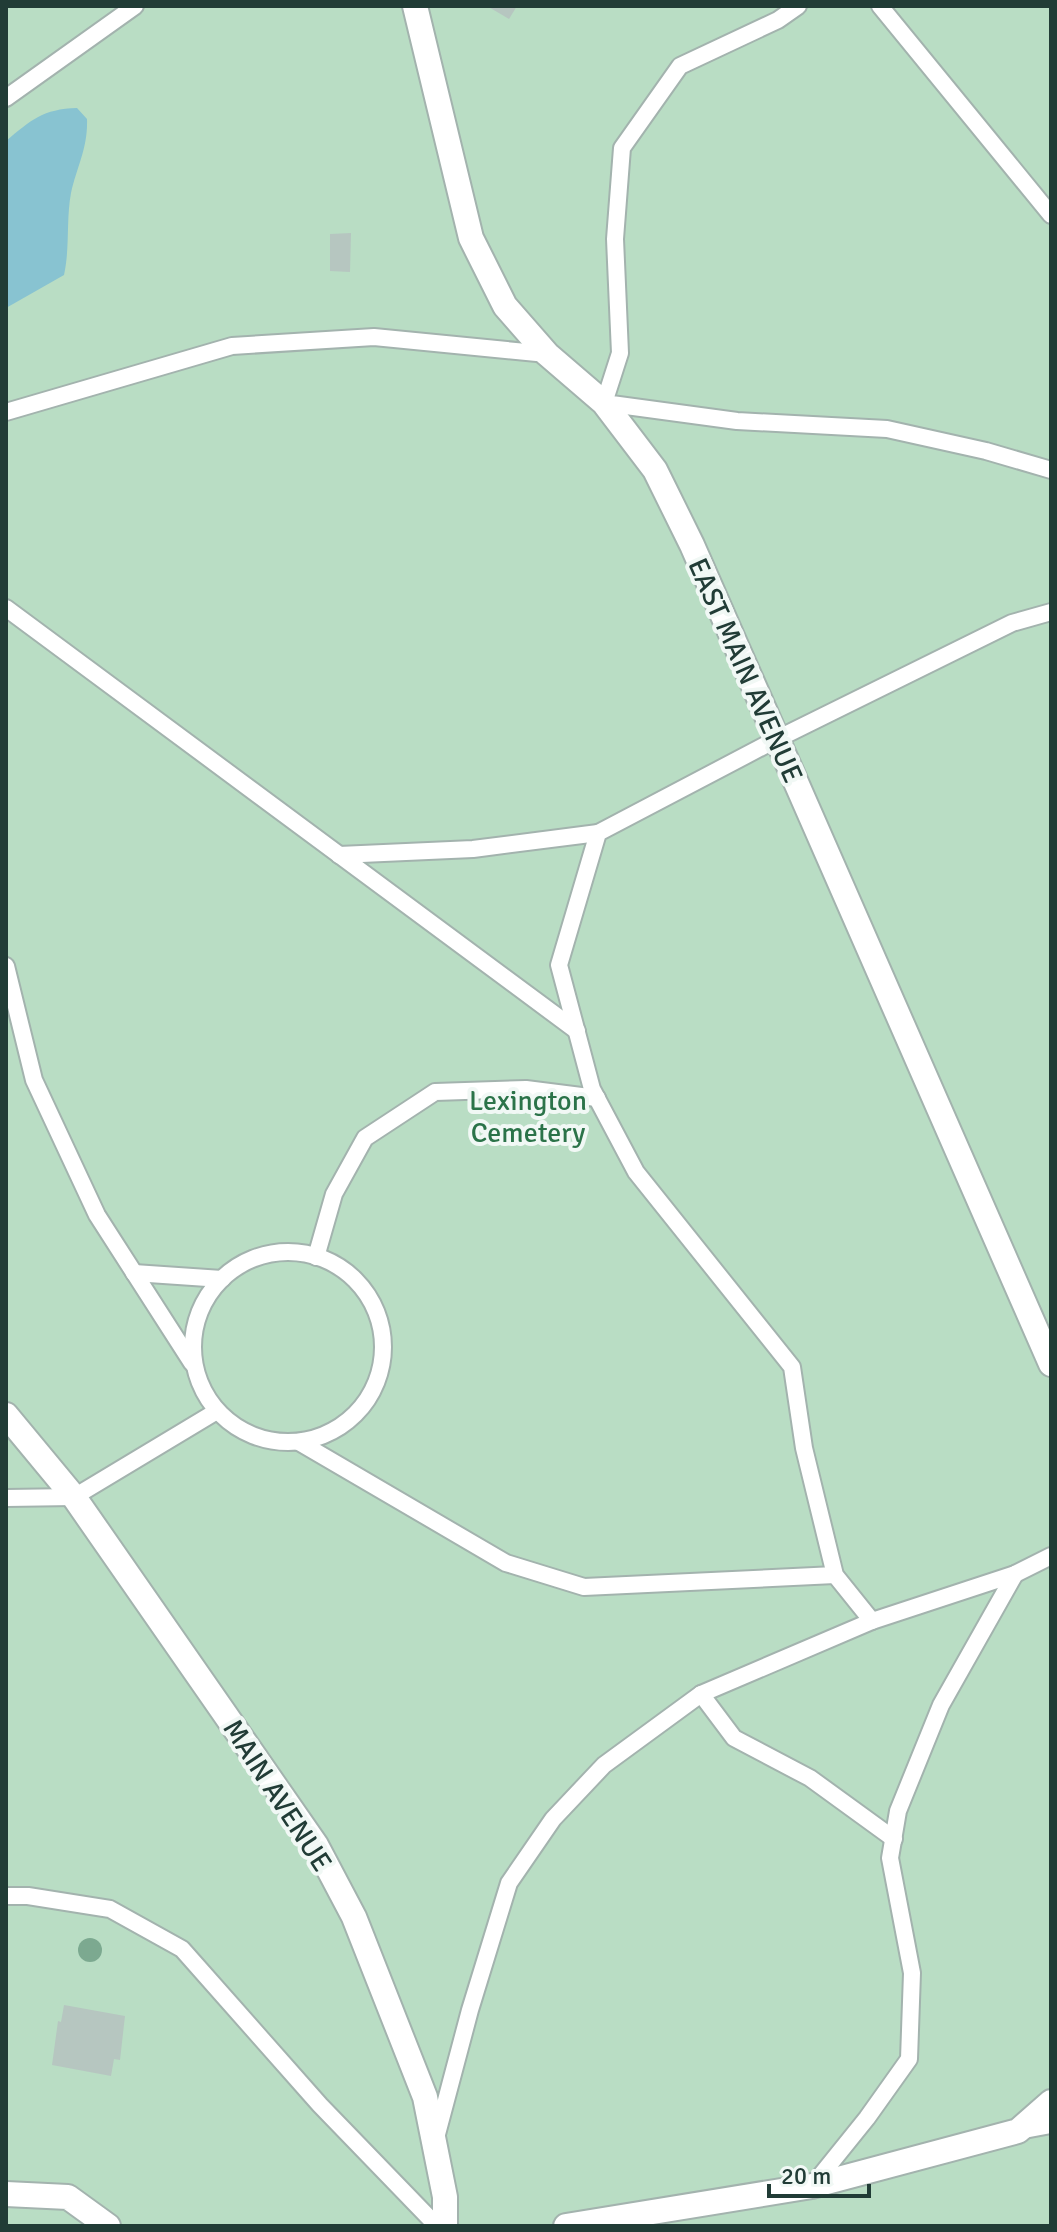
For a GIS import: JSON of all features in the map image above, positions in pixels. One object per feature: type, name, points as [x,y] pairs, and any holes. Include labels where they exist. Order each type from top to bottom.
[{"type":"street","name":"EAST MAIN AVENUE","points":[[415,6],[471,238],[505,306],[547,354],[604,403],[655,470],[692,545],[1051,1364]]},
{"type":"street","name":"MAIN AVENUE","points":[[6,1415],[74,1497],[316,1845],[354,1917],[425,2097],[445,2197],[445,2226]]},
{"type":"street","points":[[566,2226],[812,2186],[1018,2131],[1051,2102]]},
{"type":"street","points":[[6,2194],[68,2197],[108,2226]]},
{"type":"lane","points":[[6,98],[135,6]]},
{"type":"lane","points":[[798,6],[778,20],[680,66],[622,148],[615,239],[620,353],[604,403],[737,421],[887,429],[986,451],[1051,470]]},
{"type":"lane","points":[[880,6],[1051,215]]},
{"type":"lane","points":[[6,412],[232,346],[374,337],[547,354]]},
{"type":"lane","points":[[6,608],[577,1031]]},
{"type":"lane","points":[[339,855],[473,849],[598,833],[777,739],[1012,623],[1051,612]]},
{"type":"lane","points":[[598,833],[559,965],[597,1098],[636,1172],[792,1367],[804,1448],[835,1575],[872,1621]]},
{"type":"lane","points":[[6,966],[34,1080],[97,1215],[195,1369],[217,1411],[254,1436],[276,1442],[299,1442],[327,1434],[351,1419],[369,1397],[381,1370],[383,1342],[377,1314],[363,1289],[342,1269],[316,1257],[291,1252],[266,1255],[242,1264],[222,1279],[206,1298],[197,1321],[193,1345],[195,1369]]},
{"type":"lane","points":[[316,1257],[334,1194],[365,1138],[435,1092],[526,1089],[597,1098]]},
{"type":"lane","points":[[134,1273],[222,1279]]},
{"type":"lane","points":[[6,1498],[74,1497],[217,1411]]},
{"type":"lane","points":[[299,1442],[506,1563],[584,1587],[835,1575]]},
{"type":"lane","points":[[435,2144],[470,2010],[509,1883],[553,1819],[604,1765],[701,1694],[872,1621],[1015,1574],[1051,1556]]},
{"type":"lane","points":[[812,2186],[867,2118],[909,2059],[912,1973],[890,1858],[898,1811],[941,1705],[1015,1574]]},
{"type":"lane","points":[[701,1694],[734,1738],[810,1778],[894,1839]]},
{"type":"lane","points":[[6,1896],[28,1896],[110,1909],[182,1949],[320,2105],[437,2226]]},
{"type":"lane","points":[[1018,2131],[1051,2125]]},
{"type":"green space","name":"Lexington Cemetery","points":[[6,6],[1051,6],[1051,2226],[6,2226]]},
{"type":"water","points":[[77,108],[87,119],[87,129],[71,193],[64,275],[6,308],[6,141],[38,117]]},
{"type":"building","points":[[487,6],[517,6],[509,19]]},
{"type":"building","points":[[351,233],[350,272],[330,271],[330,234]]},
{"type":"building","points":[[64,2005],[125,2016],[120,2060],[114,2059],[111,2076],[52,2065],[58,2021],[61,2022]]}]
